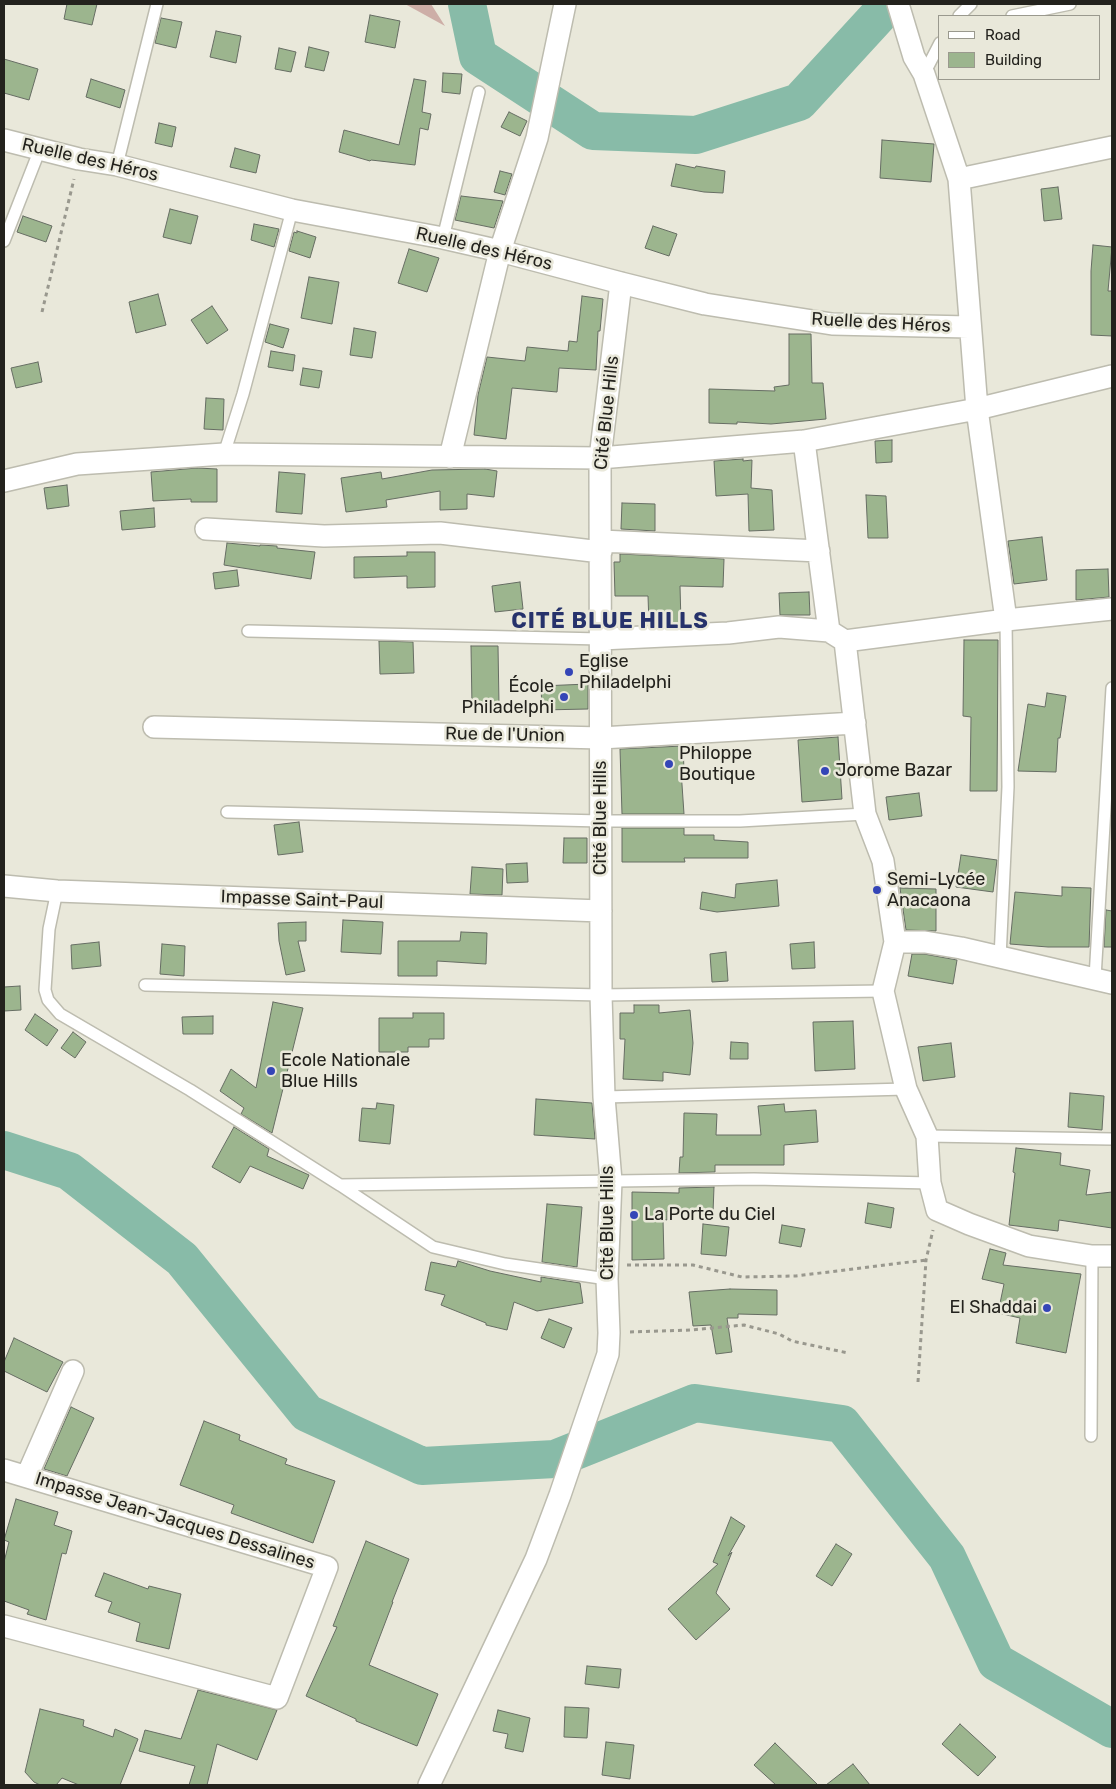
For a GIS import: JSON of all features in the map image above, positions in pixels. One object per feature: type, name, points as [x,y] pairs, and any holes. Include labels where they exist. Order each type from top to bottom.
[{"type":"street","points":[[450,457],[500,251],[537,138],[566,4]]},
{"type":"street","points":[[898,4],[959,179],[969,327],[977,410],[1006,620]]},
{"type":"street","name":"Ruelle des Héros","points":[[4,140],[79,159],[117,164],[292,210],[443,238],[500,251],[705,304],[832,324],[969,327]]},
{"type":"street","points":[[959,179],[1112,147]]},
{"type":"street","name":"Cité Blue Hills","points":[[429,1785],[536,1558],[560,1495],[608,1354],[611,1181],[604,1097],[601,995],[600,458],[620,283]]},
{"type":"street","points":[[4,481],[77,464],[224,454],[600,458],[804,441],[977,410],[1112,376]]},
{"type":"street","points":[[804,441],[819,551],[855,723],[865,814],[883,861],[895,942],[884,991],[906,1089],[926,1136],[930,1183],[937,1210],[1029,1246],[1102,1256]]},
{"type":"street","points":[[206,529],[324,536],[440,533],[601,546],[819,551]]},
{"type":"street","points":[[601,639],[728,633],[779,628],[837,636],[1112,609]]},
{"type":"street","name":"Rue de l'Union","points":[[154,727],[601,738],[855,723]]},
{"type":"street","name":"Impasse Saint-Paul","points":[[4,886],[57,892],[601,911]]},
{"type":"street","points":[[895,942],[925,942],[961,948],[1104,980]]},
{"type":"street","points":[[27,1476],[73,1371]]},
{"type":"street","name":"Impasse Jean-Jacques Dessalines","points":[[4,1470],[327,1567],[277,1698],[4,1626]]},
{"type":"lane","points":[[117,164],[157,4]]},
{"type":"lane","points":[[960,15],[971,4]]},
{"type":"lane","points":[[1017,15],[1070,4]]},
{"type":"lane","points":[[919,65],[938,46]]},
{"type":"lane","points":[[443,238],[479,92]]},
{"type":"lane","points":[[4,241],[40,149]]},
{"type":"lane","points":[[224,454],[243,394],[292,210]]},
{"type":"lane","points":[[1000,958],[1008,787],[1006,620]]},
{"type":"lane","points":[[248,631],[601,639]]},
{"type":"lane","points":[[1104,980],[1112,688]]},
{"type":"lane","points":[[227,812],[601,821],[740,821],[865,814]]},
{"type":"lane","points":[[57,892],[49,929],[45,990],[48,1000],[60,1014],[190,1090],[340,1185],[432,1247],[505,1264],[608,1272]]},
{"type":"lane","points":[[145,985],[601,995],[884,991]]},
{"type":"lane","points":[[604,1097],[906,1089]]},
{"type":"lane","points":[[926,1136],[1112,1139]]},
{"type":"lane","points":[[340,1185],[754,1179],[930,1183]]},
{"type":"lane","points":[[1091,1436],[1102,1256]]},
{"type":"path","points":[[42,312],[79,159]]},
{"type":"path","points":[[918,1382],[926,1260],[937,1210]]},
{"type":"path","points":[[608,1272],[693,1265],[742,1277],[796,1276],[926,1260]]},
{"type":"path","points":[[609,1333],[690,1330],[744,1325],[779,1334],[792,1341],[848,1353]]},
{"type":"shaded area","points":[[405,4],[431,4],[445,26]]},
{"type":"building","points":[[67,4],[97,4],[92,25],[64,19]]},
{"type":"building","points":[[370,15],[400,21],[395,48],[365,42]]},
{"type":"building","points":[[161,18],[182,22],[176,48],[155,43]]},
{"type":"building","points":[[216,31],[241,36],[236,63],[210,57]]},
{"type":"building","points":[[309,47],[329,52],[324,71],[305,67]]},
{"type":"building","points":[[279,48],[296,52],[291,72],[275,69]]},
{"type":"building","points":[[4,59],[38,69],[29,100],[4,93]]},
{"type":"building","points":[[443,73],[462,74],[460,94],[442,92]]},
{"type":"building","points":[[91,79],[125,90],[120,108],[86,97]]},
{"type":"building","points":[[414,79],[426,81],[422,112],[431,114],[428,130],[420,128],[415,165],[370,161],[339,152],[344,130],[399,145]]},
{"type":"building","points":[[509,112],[527,121],[520,136],[501,127]]},
{"type":"building","points":[[159,123],[176,127],[172,147],[155,143]]},
{"type":"building","points":[[882,140],[934,144],[931,182],[880,178]]},
{"type":"building","points":[[235,148],[260,155],[256,173],[230,167]]},
{"type":"building","points":[[676,164],[725,171],[723,193],[704,192],[671,186]]},
{"type":"building","points":[[500,171],[512,174],[505,195],[494,192]]},
{"type":"building","points":[[1058,187],[1062,219],[1044,221],[1041,189]]},
{"type":"building","points":[[461,196],[503,201],[494,228],[455,220]]},
{"type":"building","points":[[170,209],[198,216],[191,244],[163,237]]},
{"type":"building","points":[[23,216],[52,226],[46,242],[17,232]]},
{"type":"building","points":[[254,224],[279,229],[274,247],[251,240]]},
{"type":"building","points":[[653,226],[677,234],[669,256],[645,248]]},
{"type":"building","points":[[297,231],[316,237],[310,258],[289,251],[294,232],[297,233]]},
{"type":"building","points":[[1093,245],[1112,247],[1108,291],[1112,291],[1112,336],[1091,335]]},
{"type":"building","points":[[409,249],[439,258],[427,292],[398,283]]},
{"type":"building","points":[[309,277],[339,282],[332,324],[301,318]]},
{"type":"building","points":[[158,294],[166,325],[136,333],[129,302]]},
{"type":"building","points":[[582,296],[603,299],[600,331],[598,331],[596,370],[559,368],[557,392],[512,388],[506,439],[474,435],[478,395],[487,357],[525,361],[527,347],[568,351],[569,341],[577,342]]},
{"type":"building","points":[[212,306],[228,330],[207,344],[191,320]]},
{"type":"building","points":[[270,324],[289,329],[283,348],[265,342]]},
{"type":"building","points":[[354,328],[376,332],[372,358],[350,355]]},
{"type":"building","points":[[789,334],[811,334],[812,383],[823,383],[826,419],[771,424],[709,423],[709,389],[775,391],[774,387],[789,385]]},
{"type":"building","points":[[271,351],[295,355],[293,371],[268,367]]},
{"type":"building","points":[[38,362],[42,382],[16,388],[11,368]]},
{"type":"building","points":[[303,368],[322,371],[319,388],[300,385]]},
{"type":"building","points":[[206,398],[224,399],[223,430],[204,429]]},
{"type":"building","points":[[892,440],[892,462],[876,463],[875,441]]},
{"type":"building","points":[[743,459],[743,461],[752,460],[751,488],[772,490],[774,530],[749,531],[748,494],[716,496],[714,461]]},
{"type":"building","points":[[197,468],[217,469],[217,502],[191,502],[191,499],[153,501],[151,472]]},
{"type":"building","points":[[485,469],[497,471],[494,497],[467,494],[467,509],[440,510],[440,491],[386,500],[387,507],[346,512],[341,478],[381,472],[382,479],[432,470]]},
{"type":"building","points":[[279,472],[305,474],[302,514],[276,512]]},
{"type":"building","points":[[67,485],[69,506],[47,509],[44,488]]},
{"type":"building","points":[[866,495],[886,496],[888,538],[868,538]]},
{"type":"building","points":[[622,503],[655,504],[655,531],[621,529]]},
{"type":"building","points":[[154,508],[155,527],[122,530],[120,511]]},
{"type":"building","points":[[1042,537],[1047,580],[1014,584],[1008,541]]},
{"type":"building","points":[[227,543],[277,546],[277,548],[315,552],[311,579],[224,565]]},
{"type":"building","points":[[407,552],[435,552],[435,587],[407,588],[407,576],[354,578],[354,557],[407,556]]},
{"type":"building","points":[[620,554],[724,559],[723,587],[680,586],[681,623],[649,624],[648,596],[615,596],[614,562],[620,562]]},
{"type":"building","points":[[1108,569],[1109,597],[1076,600],[1076,570]]},
{"type":"building","points":[[237,570],[239,586],[215,589],[213,573]]},
{"type":"building","points":[[520,582],[523,609],[495,612],[492,586]]},
{"type":"building","points":[[809,592],[810,615],[780,615],[779,593]]},
{"type":"building","points":[[964,640],[998,640],[997,791],[970,791],[971,717],[963,716]]},
{"type":"building","points":[[379,641],[413,642],[414,673],[380,674]]},
{"type":"building","points":[[471,646],[498,646],[499,705],[472,706]]},
{"type":"building","points":[[588,684],[588,709],[542,710],[541,686]]},
{"type":"building","points":[[1047,693],[1066,696],[1060,738],[1058,738],[1056,772],[1018,771],[1028,704],[1045,707]]},
{"type":"building","points":[[838,737],[842,799],[802,802],[798,740]]},
{"type":"building","points":[[683,746],[684,770],[681,770],[684,814],[622,814],[620,749]]},
{"type":"building","points":[[919,793],[922,816],[889,820],[886,797]]},
{"type":"building","points":[[299,822],[303,852],[278,855],[274,825]]},
{"type":"building","points":[[622,828],[684,828],[684,835],[714,835],[714,840],[748,842],[748,858],[684,858],[685,862],[622,862]]},
{"type":"building","points":[[564,838],[587,838],[587,863],[563,863]]},
{"type":"building","points":[[961,855],[997,860],[993,892],[956,887]]},
{"type":"building","points":[[527,863],[528,882],[507,883],[506,864]]},
{"type":"building","points":[[472,867],[503,869],[502,895],[470,894]]},
{"type":"building","points":[[777,880],[779,906],[717,912],[700,909],[702,892],[735,898],[736,884]]},
{"type":"building","points":[[1062,887],[1091,888],[1089,947],[1048,947],[1010,944],[1015,892],[1062,896]]},
{"type":"building","points":[[900,888],[936,889],[936,931],[906,930]]},
{"type":"building","points":[[1106,910],[1112,911],[1112,947],[1104,947]]},
{"type":"building","points":[[343,920],[383,922],[381,954],[341,952]]},
{"type":"building","points":[[306,922],[306,941],[298,941],[305,971],[286,975],[279,941],[278,923]]},
{"type":"building","points":[[461,932],[487,933],[486,964],[437,961],[437,976],[398,976],[398,941],[460,941]]},
{"type":"building","points":[[99,942],[101,966],[72,969],[71,945]]},
{"type":"building","points":[[814,942],[815,968],[792,969],[790,944]]},
{"type":"building","points":[[162,944],[185,946],[184,976],[160,974]]},
{"type":"building","points":[[726,952],[728,981],[712,982],[710,954]]},
{"type":"building","points":[[912,954],[924,954],[957,960],[953,984],[908,976]]},
{"type":"building","points":[[20,986],[21,1010],[4,1011],[4,987]]},
{"type":"building","points":[[273,1002],[303,1008],[272,1133],[241,1114],[244,1108],[220,1091],[231,1069],[256,1088]]},
{"type":"building","points":[[634,1005],[659,1005],[659,1013],[690,1010],[693,1043],[690,1075],[663,1072],[663,1081],[623,1079],[625,1039],[620,1039],[620,1013],[634,1013]]},
{"type":"building","points":[[413,1013],[444,1013],[444,1039],[429,1039],[429,1047],[408,1047],[408,1052],[379,1052],[379,1018],[413,1018]]},
{"type":"building","points":[[35,1014],[58,1030],[47,1046],[25,1030]]},
{"type":"building","points":[[213,1016],[213,1034],[183,1034],[182,1017]]},
{"type":"building","points":[[853,1021],[855,1069],[815,1071],[813,1022]]},
{"type":"building","points":[[73,1032],[86,1042],[75,1058],[61,1048]]},
{"type":"building","points":[[731,1042],[748,1043],[748,1059],[730,1059]]},
{"type":"building","points":[[951,1043],[955,1077],[923,1081],[918,1047]]},
{"type":"building","points":[[1070,1093],[1104,1096],[1102,1130],[1068,1127]]},
{"type":"building","points":[[536,1099],[592,1103],[595,1139],[534,1135]]},
{"type":"building","points":[[377,1103],[394,1105],[390,1144],[359,1141],[362,1108],[376,1109]]},
{"type":"building","points":[[784,1104],[785,1112],[816,1110],[818,1142],[784,1145],[784,1165],[715,1165],[715,1172],[679,1173],[680,1157],[683,1157],[684,1113],[717,1114],[716,1135],[761,1135],[758,1106]]},
{"type":"building","points":[[234,1127],[269,1149],[267,1156],[309,1175],[303,1189],[250,1166],[240,1183],[212,1167]]},
{"type":"building","points":[[1016,1148],[1061,1153],[1060,1165],[1090,1170],[1086,1195],[1112,1192],[1112,1228],[1059,1220],[1058,1231],[1009,1225]]},
{"type":"building","points":[[714,1187],[713,1213],[667,1211],[667,1220],[663,1219],[664,1259],[632,1260],[632,1192],[679,1193],[679,1188]]},
{"type":"building","points":[[868,1203],[894,1208],[891,1228],[865,1223]]},
{"type":"building","points":[[547,1204],[582,1207],[577,1267],[542,1262]]},
{"type":"building","points":[[703,1224],[729,1227],[726,1256],[701,1254]]},
{"type":"building","points":[[782,1225],[805,1229],[801,1247],[779,1243]]},
{"type":"building","points":[[990,1249],[1006,1253],[1003,1265],[1081,1274],[1066,1353],[1016,1343],[1020,1318],[998,1313],[1004,1284],[982,1279]]},
{"type":"building","points":[[458,1261],[490,1271],[541,1282],[541,1277],[580,1283],[583,1303],[537,1311],[514,1302],[507,1330],[486,1325],[486,1323],[441,1305],[445,1295],[425,1290],[431,1262],[456,1267]]},
{"type":"building","points":[[730,1289],[777,1290],[777,1315],[738,1314],[738,1318],[727,1318],[732,1352],[716,1354],[711,1325],[693,1326],[689,1292]]},
{"type":"building","points":[[549,1319],[572,1328],[564,1348],[541,1338]]},
{"type":"building","points":[[14,1338],[63,1362],[47,1392],[4,1371],[4,1362]]},
{"type":"building","points":[[71,1407],[94,1418],[67,1476],[44,1469]]},
{"type":"building","points":[[204,1421],[240,1435],[239,1440],[287,1459],[285,1464],[335,1481],[313,1543],[231,1513],[234,1505],[180,1485]]},
{"type":"building","points":[[16,1499],[58,1512],[54,1525],[72,1531],[66,1554],[62,1553],[46,1620],[27,1614],[29,1610],[4,1601],[4,1562],[9,1542],[4,1540]]},
{"type":"building","points":[[731,1517],[745,1526],[728,1556],[732,1552],[716,1593],[730,1609],[696,1640],[668,1609],[718,1564],[713,1562]]},
{"type":"building","points":[[366,1541],[409,1559],[369,1665],[438,1694],[417,1746],[356,1721],[356,1719],[306,1696],[337,1627],[333,1626]]},
{"type":"building","points":[[836,1544],[852,1554],[832,1586],[816,1576]]},
{"type":"building","points":[[104,1573],[148,1589],[149,1586],[181,1594],[169,1649],[136,1641],[140,1623],[108,1612],[112,1602],[95,1596]]},
{"type":"building","points":[[587,1666],[621,1669],[619,1688],[585,1684]]},
{"type":"building","points":[[198,1690],[277,1710],[257,1760],[217,1744],[207,1785],[189,1785],[195,1766],[139,1751],[145,1730],[181,1739]]},
{"type":"building","points":[[565,1707],[589,1708],[587,1738],[564,1737]]},
{"type":"building","points":[[40,1709],[84,1720],[83,1726],[113,1737],[115,1729],[138,1739],[120,1785],[79,1785],[62,1778],[56,1785],[40,1785],[34,1782],[25,1772]]},
{"type":"building","points":[[498,1710],[530,1718],[523,1752],[505,1748],[508,1734],[493,1731]]},
{"type":"building","points":[[960,1724],[996,1757],[978,1776],[942,1744]]},
{"type":"building","points":[[606,1742],[634,1745],[630,1779],[602,1775]]},
{"type":"building","points":[[775,1743],[818,1785],[776,1785],[754,1765]]},
{"type":"building","points":[[853,1764],[870,1785],[826,1785]]},
{"type":"waterway","points":[[467,4],[478,56],[593,131],[696,135],[799,102],[889,4]]},
{"type":"waterway","points":[[4,1150],[69,1171],[182,1259],[307,1413],[422,1466],[555,1459],[695,1403],[842,1424],[947,1557],[996,1662],[1112,1729]]},
{"type":"place","name":"Eglise Philadelphi","points":[[569,672]]},
{"type":"place","name":"École Philadelphi","points":[[564,697]]},
{"type":"place","name":"Philoppe Boutique","points":[[669,764]]},
{"type":"place","name":"Jorome Bazar","points":[[825,771]]},
{"type":"place","name":"Semi-Lycée Anacaona","points":[[877,890]]},
{"type":"place","name":"Ecole Nationale Blue Hills","points":[[271,1071]]},
{"type":"place","name":"La Porte du Ciel","points":[[634,1215]]},
{"type":"place","name":"El Shaddai","points":[[1047,1308]]},
{"type":"district","name":"CITÉ BLUE HILLS","points":[[610,622]]}]
